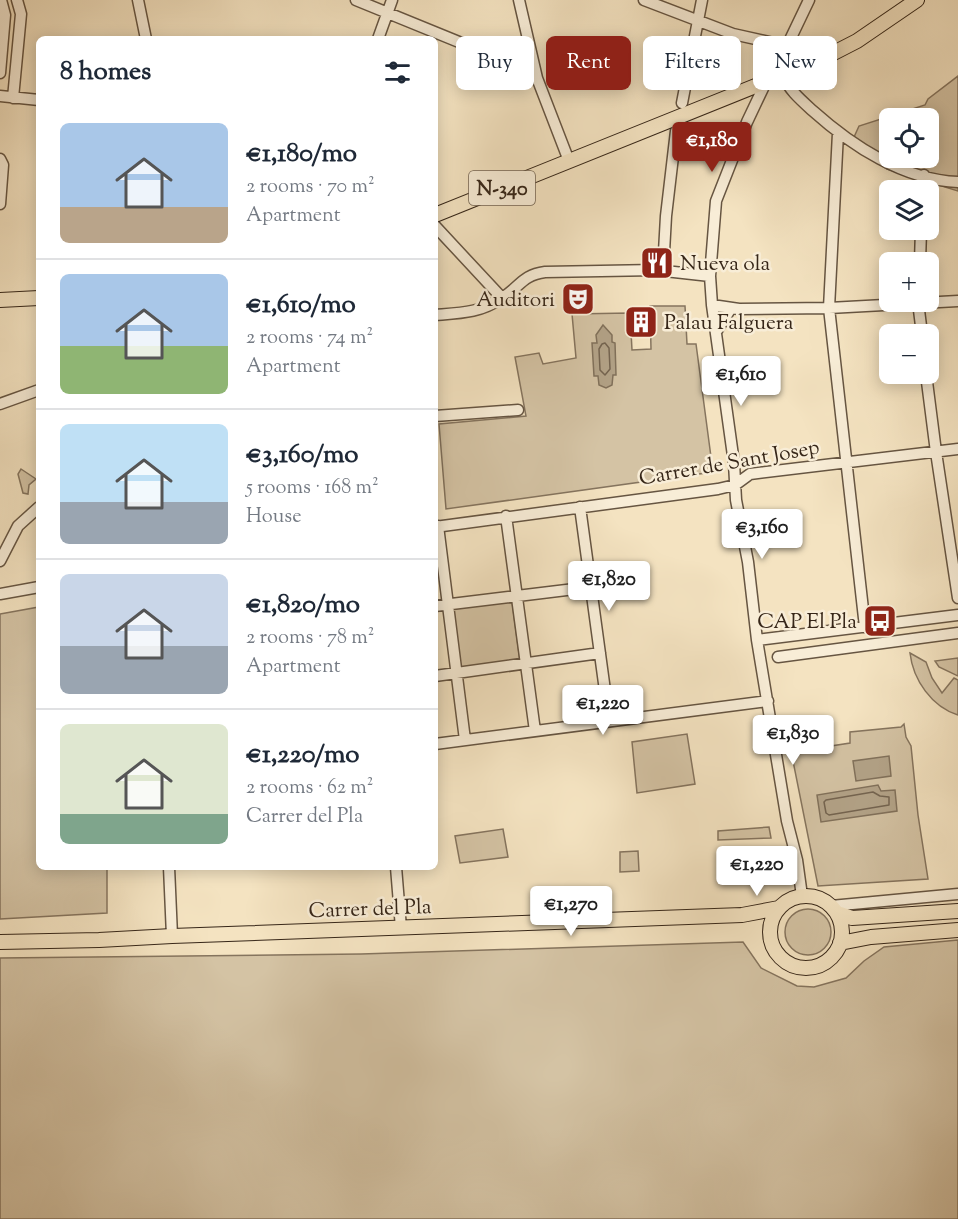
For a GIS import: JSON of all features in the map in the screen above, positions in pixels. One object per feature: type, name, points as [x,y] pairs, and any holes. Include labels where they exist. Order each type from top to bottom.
[{"type":"main road","name":"N-340","points":[[837,50],[857,41],[917,0]]},
{"type":"main road","name":"N-340","points":[[438,214],[753,87]]},
{"type":"main road","points":[[0,300],[36,298]]},
{"type":"main road","points":[[770,934],[772,922],[779,908],[788,901],[802,896],[819,898],[834,910],[852,918],[958,911]]},
{"type":"main road","name":"Carrer del Pla","points":[[0,942],[741,915],[779,908]]},
{"type":"main road","points":[[741,915],[764,927],[770,934],[774,948],[788,963],[812,967],[826,961],[840,943],[841,928],[834,910]]},
{"type":"main road","points":[[840,943],[871,937],[958,930]]},
{"type":"street","points":[[0,73],[1,0]]},
{"type":"street","points":[[13,98],[21,14],[17,0]]},
{"type":"street","points":[[138,0],[145,36]]},
{"type":"street","points":[[356,0],[535,73]]},
{"type":"street","points":[[379,36],[392,0]]},
{"type":"street","points":[[519,0],[535,73],[569,161]]},
{"type":"street","points":[[645,0],[733,34],[753,38]]},
{"type":"street","points":[[682,103],[700,20],[702,0]]},
{"type":"street","points":[[791,36],[809,0]]},
{"type":"street","points":[[762,90],[716,201],[710,276],[735,484],[748,562],[757,640],[802,896]]},
{"type":"street","points":[[792,90],[838,133],[875,156],[924,175],[958,182]]},
{"type":"street","points":[[0,96],[36,100]]},
{"type":"street","points":[[663,270],[666,216],[676,131]]},
{"type":"street","points":[[838,133],[829,308],[865,627]]},
{"type":"street","points":[[0,159],[3,165],[0,204]]},
{"type":"street","points":[[924,175],[924,180]]},
{"type":"street","points":[[438,229],[502,298]]},
{"type":"street","points":[[438,315],[476,311],[502,298],[532,274],[539,273],[663,270],[710,276]]},
{"type":"street","points":[[939,301],[958,301]]},
{"type":"street","points":[[712,305],[731,308],[829,308],[879,305]]},
{"type":"street","points":[[716,332],[731,308]]},
{"type":"street","points":[[927,384],[958,598]]},
{"type":"street","points":[[0,404],[36,391]]},
{"type":"street","points":[[438,416],[518,410]]},
{"type":"street","name":"Carrer de Sant Josep","points":[[438,527],[718,489],[735,484],[750,474],[958,449]]},
{"type":"street","points":[[579,507],[609,720]]},
{"type":"street","points":[[0,561],[18,526],[36,510]]},
{"type":"street","points":[[506,516],[535,731]]},
{"type":"street","points":[[438,534],[465,740]]},
{"type":"street","points":[[438,606],[591,586]]},
{"type":"street","points":[[0,594],[36,588]]},
{"type":"street","points":[[757,640],[958,615]]},
{"type":"street","points":[[778,657],[958,633]]},
{"type":"street","points":[[438,675],[600,653]]},
{"type":"street","points":[[438,744],[768,701]]},
{"type":"street","points":[[169,870],[172,936]]},
{"type":"street","points":[[396,870],[401,928]]},
{"type":"street","points":[[834,910],[958,894]]},
{"type":"shaded area","points":[[958,76],[958,191],[939,185],[939,180],[922,180],[885,168],[939,168],[939,108],[916,108],[925,105],[928,99]]},
{"type":"shaded area","points":[[879,120],[879,164],[850,146],[859,126]]},
{"type":"shaded area","points":[[650,306],[685,306],[687,344],[696,344],[713,472],[446,509],[439,424],[526,416],[515,357],[539,353],[543,364],[576,358],[572,314],[630,313],[632,350],[651,349]]},
{"type":"shaded area","points":[[21,469],[36,479],[29,485],[28,494],[23,493],[18,474]]},
{"type":"shaded area","points":[[512,601],[520,661],[461,668],[453,608]]},
{"type":"shaded area","points":[[36,608],[36,870],[107,870],[107,913],[0,919],[0,614]]},
{"type":"shaded area","points":[[910,653],[926,662],[932,678],[942,693],[954,678],[958,680],[958,715],[940,706],[925,691],[915,673]]},
{"type":"shaded area","points":[[958,658],[958,676],[939,667],[935,661]]},
{"type":"shaded area","points":[[904,724],[906,737],[911,746],[918,815],[928,879],[818,886],[791,751],[850,743],[850,732],[901,727]]},
{"type":"shaded area","points":[[687,734],[695,784],[637,793],[632,742]]},
{"type":"shaded area","points":[[769,827],[771,838],[718,840],[718,831]]},
{"type":"shaded area","points":[[503,829],[508,857],[460,863],[455,836]]},
{"type":"shaded area","points":[[638,851],[639,871],[620,872],[620,852]]},
{"type":"shaded area","points":[[813,909],[825,915],[830,923],[830,941],[825,949],[817,954],[803,955],[791,949],[786,941],[785,927],[791,915],[799,910]]},
{"type":"shaded area","points":[[958,940],[958,1219],[0,1219],[0,958],[361,954],[743,942],[761,968],[797,986],[814,987],[846,978],[884,947]]},
{"type":"water","points":[[603,325],[612,335],[612,342],[615,343],[616,375],[613,375],[612,385],[606,388],[599,385],[598,376],[594,376],[592,343],[597,343],[596,335]]},
{"type":"water","points":[[889,756],[891,776],[856,781],[853,761]]},
{"type":"water","points":[[878,785],[881,791],[895,790],[897,811],[821,822],[817,795]]},
{"type":"place","name":"Nueva ola","points":[[657,263]]},
{"type":"place","name":"Auditori","points":[[578,299]]},
{"type":"place","name":"Palau Falguera","points":[[641,322]]},
{"type":"place","name":"CAP El Pla","points":[[880,621]]}]
